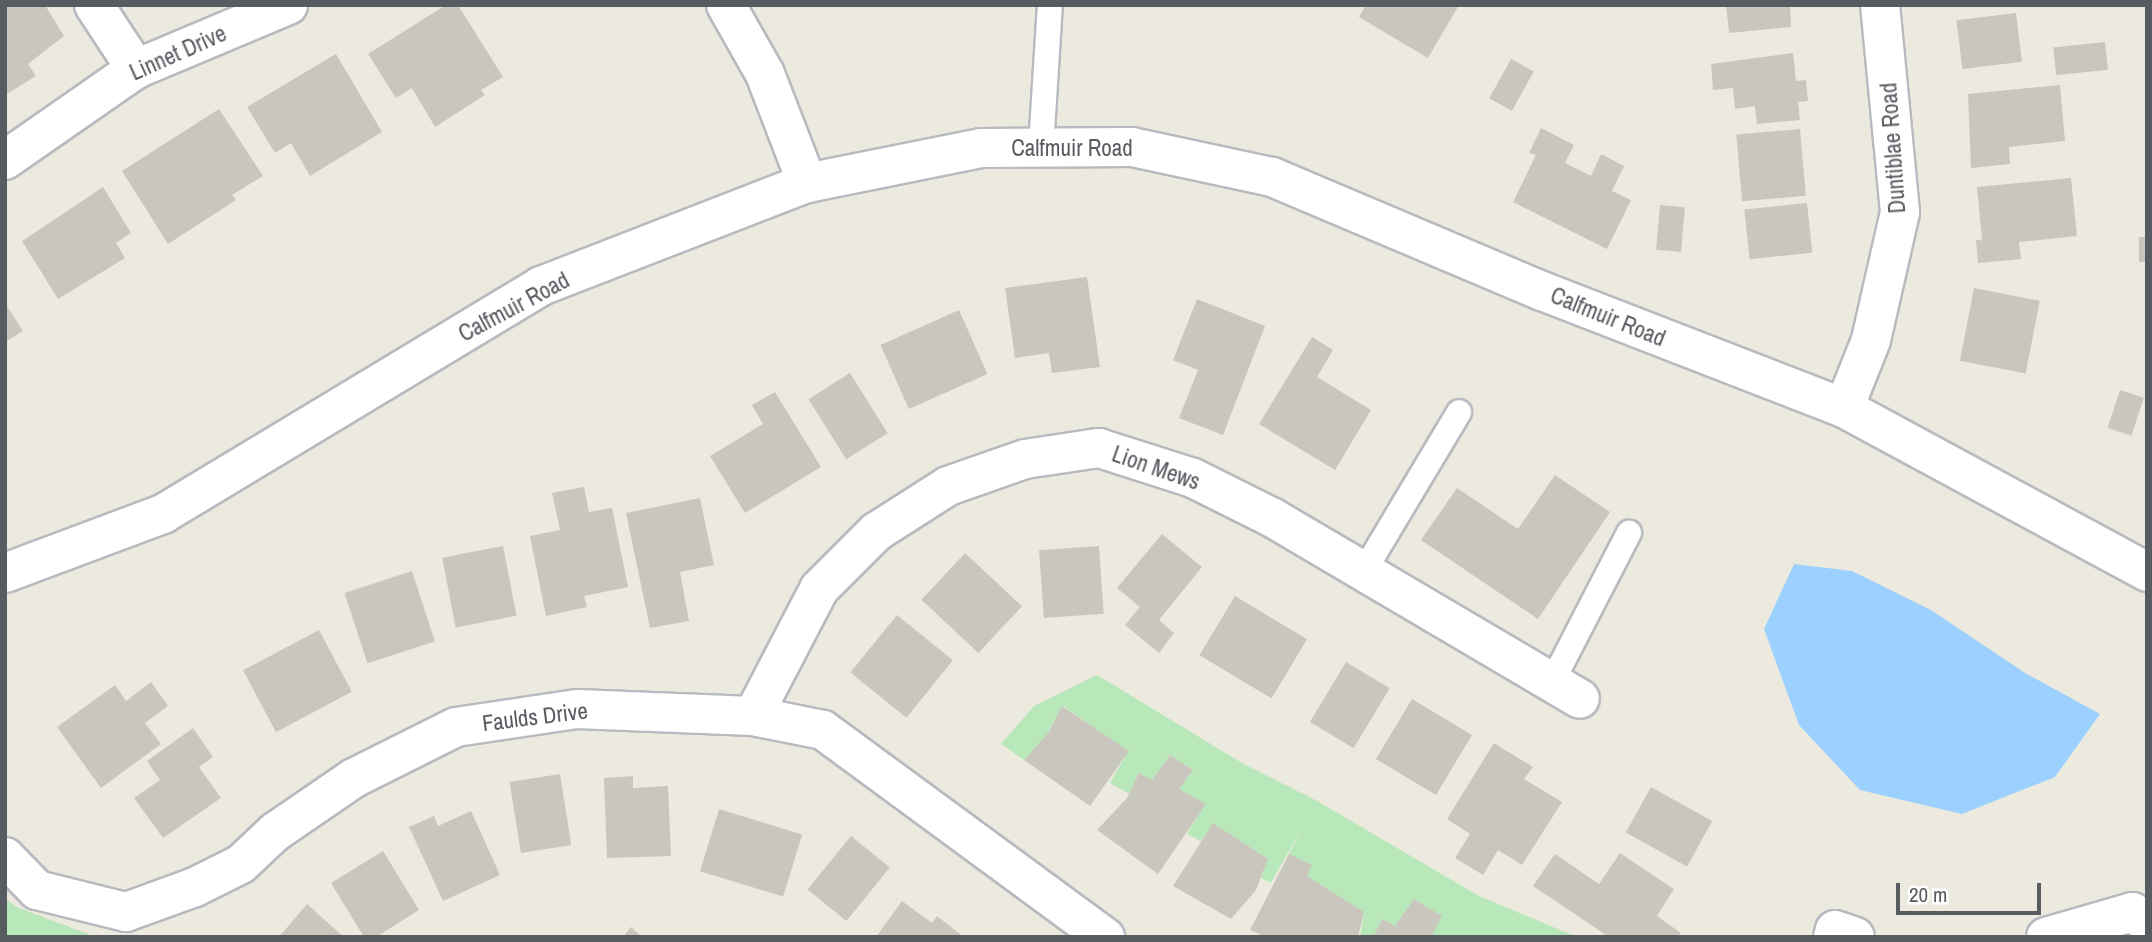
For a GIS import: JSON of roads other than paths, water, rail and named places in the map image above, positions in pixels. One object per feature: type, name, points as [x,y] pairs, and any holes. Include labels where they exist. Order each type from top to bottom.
[{"type":"street","points":[[94,5],[136,68]]},
{"type":"street","name":"Linnet Drive","points":[[5,160],[136,68],[288,5]]},
{"type":"street","points":[[726,5],[765,74],[807,183]]},
{"type":"street","name":"Duntiblae Road","points":[[1844,408],[1878,315],[1900,212],[1880,5]]},
{"type":"street","name":"Calfmuir Road","points":[[5,573],[163,514],[541,286],[807,183],[981,148],[1041,147],[1132,147],[1272,177],[1542,291],[1844,408],[2147,572]]},
{"type":"street","name":"Lion Mews","points":[[753,716],[820,589],[876,532],[948,486],[1026,459],[1099,448],[1193,478],[1364,571],[1566,691]]},
{"type":"street","name":"Faulds Drive","points":[[5,857],[37,890],[126,912],[195,887],[241,864],[275,832],[354,778],[456,727],[576,709],[753,716],[823,730],[1105,937]]},
{"type":"street","points":[[2046,937],[2132,912],[2147,923]]},
{"type":"street","points":[[1833,937],[1836,930],[1855,937]]},
{"type":"lane","points":[[1041,147],[1050,5]]},
{"type":"lane","points":[[1364,571],[1459,412]]},
{"type":"lane","points":[[1566,691],[1629,533]]},
{"type":"water","points":[[1794,564],[1852,571],[1931,610],[2025,673],[2100,714],[2055,777],[1962,814],[1860,790],[1799,725],[1764,629]]}]
